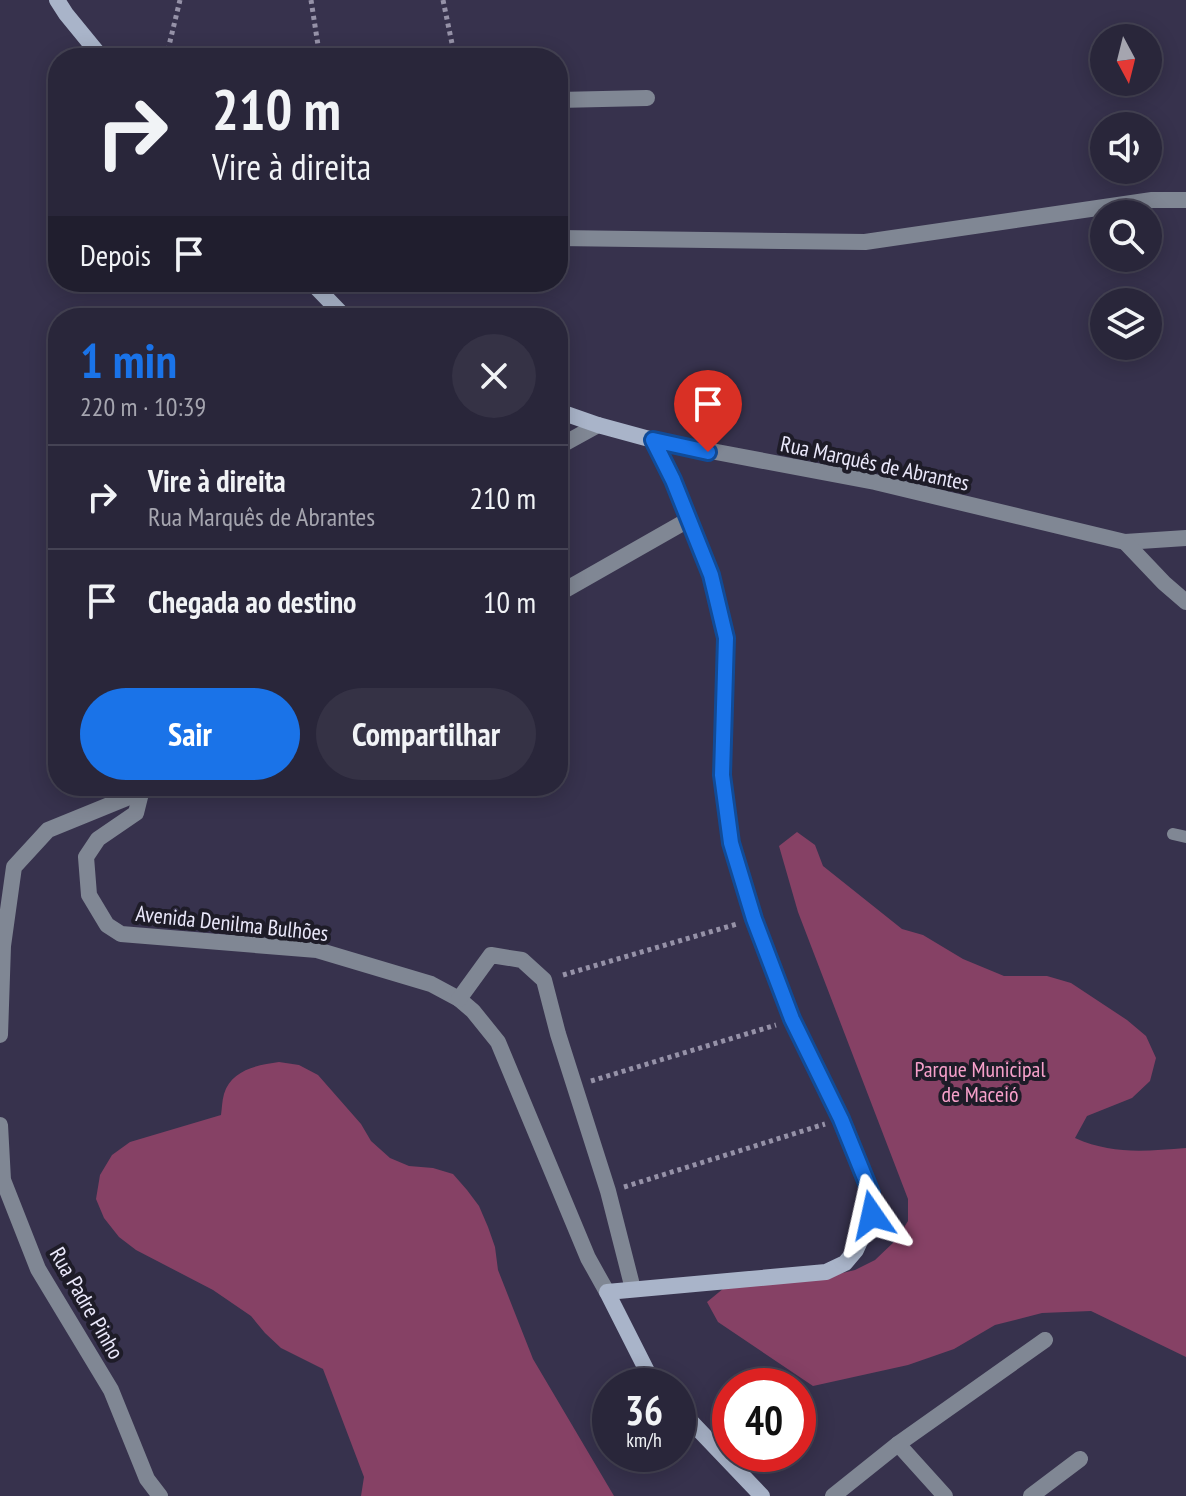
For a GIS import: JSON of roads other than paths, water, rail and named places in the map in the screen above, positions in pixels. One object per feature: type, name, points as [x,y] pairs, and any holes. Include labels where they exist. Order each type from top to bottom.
[{"type":"street","points":[[57,0],[94,48]]},
{"type":"street","points":[[568,100],[647,98]]},
{"type":"street","points":[[568,238],[865,242],[1152,200],[1186,200]]},
{"type":"street","points":[[321,292],[336,308]]},
{"type":"street","name":"Rua Marquês de Abrantes","points":[[568,414],[653,440],[875,482],[1125,542],[1186,538]]},
{"type":"street","points":[[568,442],[598,425]]},
{"type":"street","points":[[607,1292],[826,1272],[845,1263],[856,1250],[872,1215],[871,1193],[841,1119],[792,1019],[754,919],[731,843],[722,775],[726,638],[711,575],[673,480],[653,440]]},
{"type":"street","points":[[568,588],[688,520]]},
{"type":"street","points":[[1125,542],[1186,602]]},
{"type":"street","points":[[0,1035],[3,946],[14,867],[48,830],[132,796]]},
{"type":"street","name":"Avenida Denilma Bulhões","points":[[145,796],[136,813],[98,839],[86,857],[89,895],[107,925],[121,934],[317,950],[431,984],[459,999],[498,1042],[588,1258],[645,1368]]},
{"type":"street","points":[[459,999],[491,955],[522,960],[544,980],[608,1191],[633,1289]]},
{"type":"street","name":"Rua Padre Pinho","points":[[0,1125],[3,1180],[38,1269],[111,1390],[147,1479],[160,1496]]},
{"type":"street","points":[[833,1496],[898,1444],[1045,1340]]},
{"type":"street","points":[[696,1427],[762,1496]]},
{"type":"street","points":[[898,1444],[945,1496]]},
{"type":"street","points":[[1031,1496],[1080,1459]]},
{"type":"park label","name":"Parque Municipal de Maceió","points":[[980,1082]]}]
